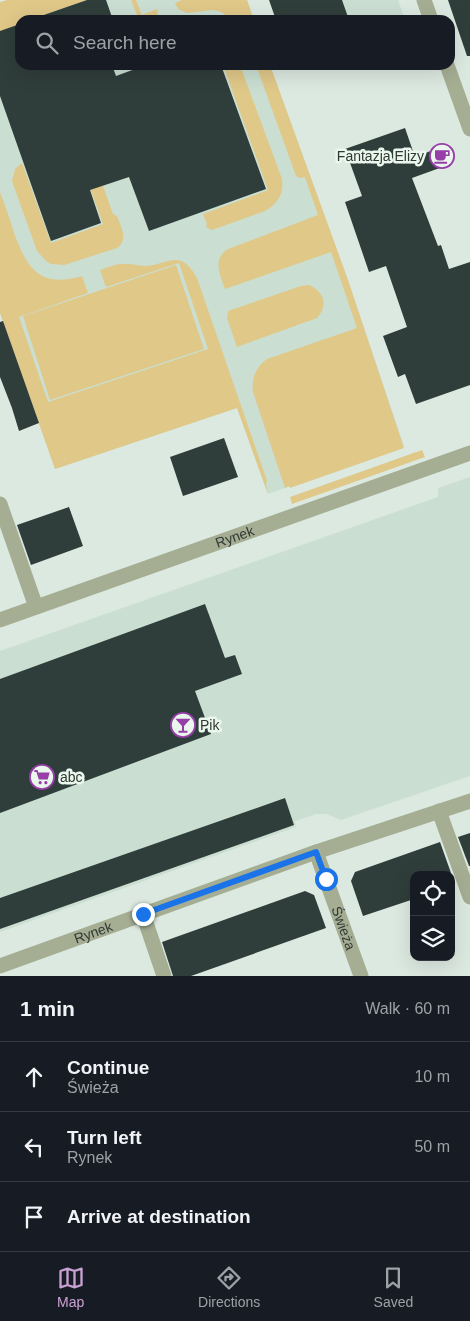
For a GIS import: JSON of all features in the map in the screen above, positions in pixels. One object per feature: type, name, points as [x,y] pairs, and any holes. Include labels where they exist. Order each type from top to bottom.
[{"type":"street","points":[[424,0],[429,15]]},
{"type":"street","points":[[449,70],[470,129]]},
{"type":"street","name":"Rynek","points":[[0,620],[470,453]]},
{"type":"street","points":[[0,504],[36,607]]},
{"type":"street","name":"Rynek","points":[[0,966],[316,852],[470,801]]},
{"type":"street","points":[[439,811],[470,897]]},
{"type":"street","name":"Świeża","points":[[316,852],[361,976]]},
{"type":"street","points":[[143,914],[164,976]]},
{"type":"shaded area","points":[[7,0],[87,0],[44,15],[15,15],[15,37],[0,42],[0,2]]},
{"type":"shaded area","points":[[37,0],[247,0],[252,15],[15,15],[15,70],[272,70],[348,280],[404,446],[268,494],[237,408],[55,469],[0,313],[0,13]]},
{"type":"shaded area","points":[[131,0],[136,0],[142,15],[137,15]]},
{"type":"shaded area","points":[[182,0],[247,0],[252,15],[226,15],[213,10],[187,13],[178,9],[175,3]]},
{"type":"shaded area","points":[[292,0],[398,0],[403,15],[297,15]]},
{"type":"shaded area","points":[[157,9],[158,15],[142,15]]},
{"type":"shaded area","points":[[225,70],[242,70],[282,179],[282,189],[279,198],[265,211],[212,230],[206,227],[207,224],[203,214],[268,190]]},
{"type":"shaded area","points":[[258,70],[272,70],[348,280],[404,448],[290,488],[289,486],[285,488],[253,392],[255,373],[267,359],[357,328],[331,252],[225,289],[219,262],[223,253],[228,249],[318,215],[305,177],[299,178],[296,176]]},
{"type":"shaded area","points":[[22,163],[51,243],[103,224],[90,188],[102,183],[113,214],[117,216],[122,229],[123,241],[121,245],[117,248],[64,265],[51,264],[46,261],[37,251],[12,181],[15,169]]},
{"type":"shaded area","points":[[0,192],[19,246],[37,273],[56,280],[82,276],[88,293],[19,317],[48,402],[208,349],[179,263],[106,287],[100,270],[120,264],[147,266],[175,260],[186,263],[197,278],[267,481],[268,494],[237,408],[55,469],[0,313]]},
{"type":"shaded area","points":[[176,265],[204,349],[50,400],[23,316]]},
{"type":"shaded area","points":[[309,285],[319,291],[324,304],[317,318],[237,347],[227,318],[228,311]]},
{"type":"shaded area","points":[[422,450],[425,457],[292,504],[290,497]]},
{"type":"shaded area","points":[[470,477],[470,776],[341,820],[326,814],[316,814],[295,821],[296,827],[0,932],[0,651],[438,497],[438,488]]},
{"type":"building","points":[[87,0],[106,0],[111,15],[44,15]]},
{"type":"building","points":[[269,0],[342,0],[347,15],[274,15]]},
{"type":"building","points":[[448,0],[470,0],[470,56],[467,56],[455,21],[455,15],[453,15]]},
{"type":"building","points":[[15,26],[15,70],[114,70],[116,76],[132,70],[223,70],[266,189],[149,231],[129,177],[90,190],[101,223],[51,241],[0,96],[0,31]]},
{"type":"building","points":[[405,128],[415,157],[441,147],[448,165],[412,178],[438,246],[441,245],[449,269],[470,262],[470,385],[416,404],[405,374],[398,377],[383,336],[407,327],[386,266],[369,272],[345,202],[362,196],[345,149]]},
{"type":"building","points":[[3,321],[39,423],[19,431],[0,377],[0,322]]},
{"type":"building","points":[[224,438],[238,477],[183,496],[170,457]]},
{"type":"building","points":[[69,507],[83,546],[31,565],[17,525]]},
{"type":"building","points":[[205,604],[225,658],[235,655],[242,674],[195,691],[211,734],[0,813],[0,679]]},
{"type":"building","points":[[285,798],[294,825],[0,929],[0,898]]},
{"type":"building","points":[[470,833],[470,866],[469,866],[458,837]]},
{"type":"building","points":[[440,842],[450,871],[410,871],[410,900],[363,916],[351,881],[355,872]]},
{"type":"building","points":[[305,891],[314,895],[326,928],[191,976],[173,976],[162,942]]},
{"type":"place","name":"Fantazja Elizy","points":[[442,156]]},
{"type":"place","name":"Pik","points":[[183,725]]},
{"type":"place","name":"abc","points":[[42,777]]},
{"type":"route","points":[[143,914],[316,852],[326,879]]}]
